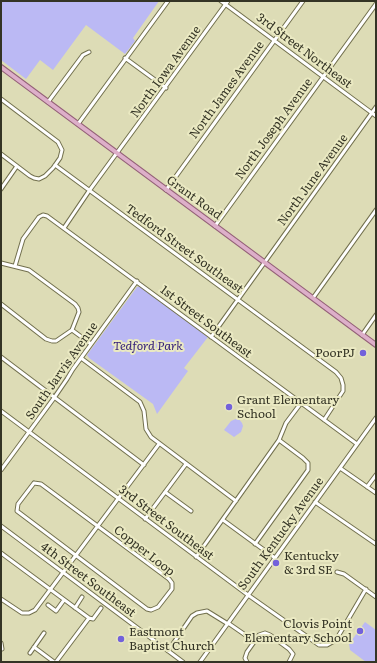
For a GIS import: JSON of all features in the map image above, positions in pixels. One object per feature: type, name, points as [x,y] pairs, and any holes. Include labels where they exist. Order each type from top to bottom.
[{"type":"main road","name":"Grant Road","points":[[2,69],[118,153],[376,345]]},
{"type":"street","points":[[78,124],[168,1]]},
{"type":"street","name":"3rd Street Northeast","points":[[221,1],[227,3],[376,116]]},
{"type":"street","name":"North James Avenue","points":[[166,190],[303,1]]},
{"type":"street","name":"North Iowa Avenue","points":[[64,228],[89,191],[227,3]]},
{"type":"street","name":"North Joseph Avenue","points":[[215,226],[376,4]]},
{"type":"street","points":[[48,102],[83,55],[89,52]]},
{"type":"street","points":[[125,58],[166,88]]},
{"type":"street","points":[[1,99],[58,142],[62,150],[62,154],[55,165],[45,176],[38,178],[34,178],[1,154]]},
{"type":"street","name":"North June Avenue","points":[[211,337],[376,108]]},
{"type":"street","name":"Tedford Street Southeast","points":[[55,165],[336,372],[341,378],[343,385],[342,391],[324,420]]},
{"type":"street","points":[[1,189],[17,166]]},
{"type":"street","points":[[313,298],[376,210]]},
{"type":"street","name":"1st Street Southeast","points":[[15,266],[23,239],[39,217],[43,215],[50,217],[357,444]]},
{"type":"street","points":[[1,263],[15,266],[36,274],[75,304],[78,308],[78,312],[72,330],[56,341],[52,341],[46,339],[1,304]]},
{"type":"street","name":"South Jarvis Avenue","points":[[1,470],[137,281]]},
{"type":"street","points":[[362,335],[376,315]]},
{"type":"street","points":[[72,330],[91,344]]},
{"type":"street","points":[[1,357],[144,465]]},
{"type":"street","points":[[81,358],[140,402],[144,411],[148,433],[159,444],[236,501]]},
{"type":"street","points":[[196,557],[279,440],[286,423],[301,403]]},
{"type":"street","name":"3rd Street Southeast","points":[[1,411],[196,557],[318,644],[331,644],[336,640],[366,589]]},
{"type":"street","name":"South Kentucky Avenue","points":[[200,662],[376,418]]},
{"type":"street","points":[[255,544],[308,470],[308,463],[279,440]]},
{"type":"street","points":[[1,599],[19,612],[29,613],[35,610],[159,444]]},
{"type":"street","points":[[145,519],[186,464]]},
{"type":"street","points":[[340,468],[376,493]]},
{"type":"street","points":[[368,487],[376,476]]},
{"type":"street","points":[[76,555],[17,511],[18,504],[32,484],[41,484],[97,526]]},
{"type":"street","points":[[165,492],[191,511]]},
{"type":"street","points":[[315,502],[376,544]]},
{"type":"street","points":[[223,520],[275,558]]},
{"type":"street","name":"4th Street Southeast","points":[[1,526],[183,662]]},
{"type":"street","name":"Copper Loop","points":[[76,555],[148,609],[151,610],[158,607],[167,595],[172,586],[169,579],[97,526]]},
{"type":"street","points":[[1,553],[89,618],[93,619],[101,608]]},
{"type":"street","points":[[337,572],[344,574],[376,597]]},
{"type":"street","points":[[74,608],[82,597]]},
{"type":"street","points":[[48,605],[56,611],[64,600]]},
{"type":"street","points":[[168,651],[192,616],[197,613],[207,611],[228,623],[254,642]]},
{"type":"street","points":[[34,647],[55,662],[89,618]]},
{"type":"street","points":[[30,653],[44,633]]},
{"type":"street","points":[[247,662],[245,658],[254,642],[259,635],[265,633],[289,649],[293,654],[289,662]]},
{"type":"street","points":[[1,643],[2,649]]},
{"type":"green space","points":[[1,1],[159,1],[133,38],[135,41],[125,54],[86,25],[53,70],[40,60],[26,79],[1,60]]},
{"type":"green space","name":"Tedford Park","points":[[140,286],[208,337],[184,368],[188,371],[157,414],[153,404],[89,358],[87,355],[137,287]]},
{"type":"green space","points":[[238,418],[243,426],[241,432],[234,437],[224,430],[231,421]]},
{"type":"green space","points":[[365,622],[376,630],[376,662],[366,662],[350,650],[349,644]]},
{"type":"place","name":"PoorPJ","points":[[363,353]]},
{"type":"place","name":"Grant Elementary School","points":[[229,407]]},
{"type":"place","name":"Kentucky & 3rd SE","points":[[276,563]]},
{"type":"place","name":"Clovis Point Elementary School","points":[[360,631]]},
{"type":"place","name":"Eastmont Baptist Church","points":[[121,639]]}]
